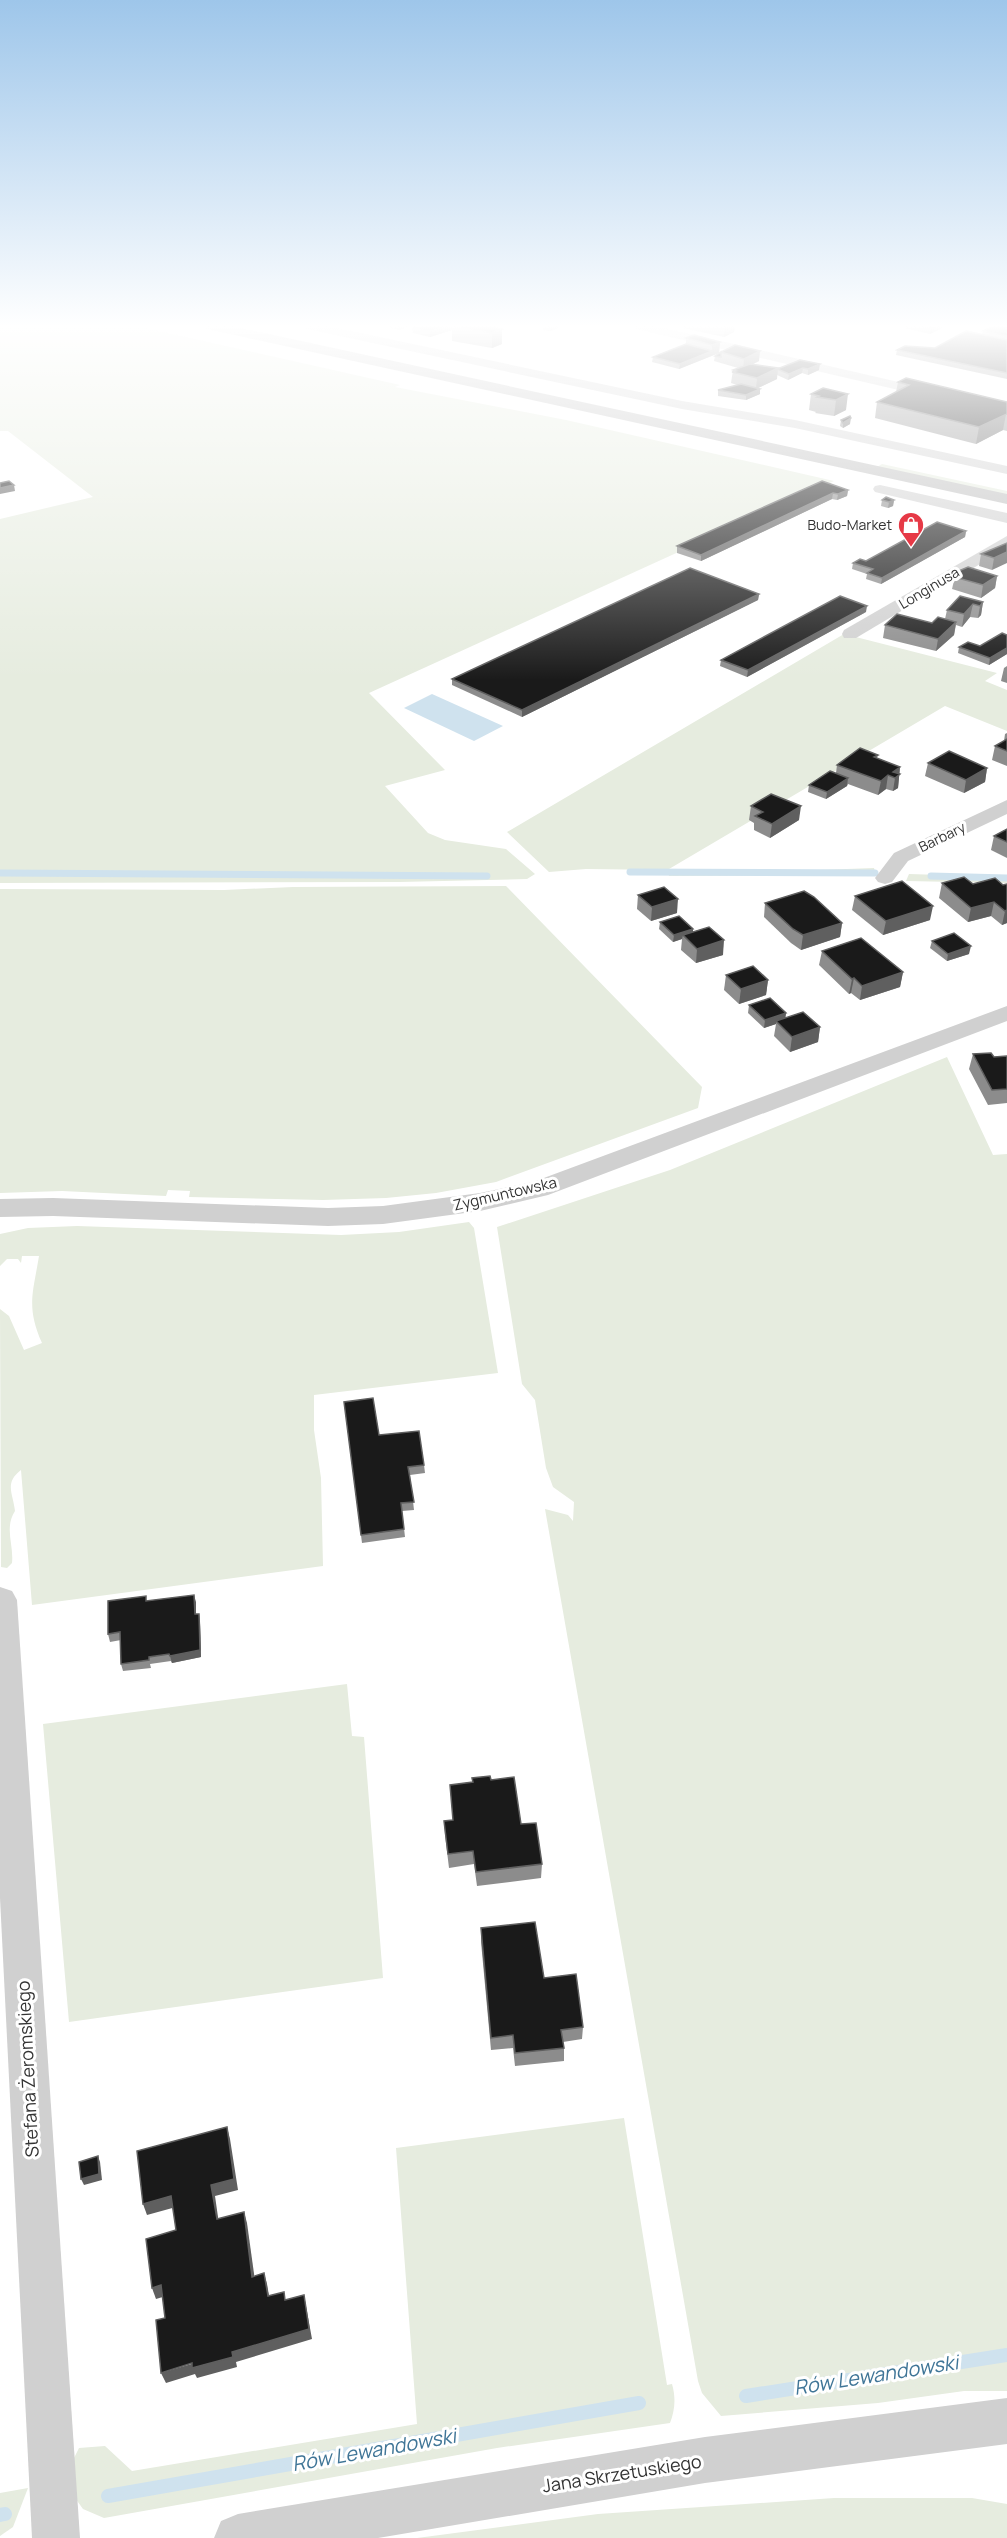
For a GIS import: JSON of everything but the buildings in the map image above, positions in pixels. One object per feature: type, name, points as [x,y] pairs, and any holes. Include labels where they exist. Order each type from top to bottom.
[{"type":"main road","points":[[752,443],[1007,499]]},
{"type":"main road","points":[[809,443],[1007,486]]},
{"type":"street","points":[[883,443],[1007,470]]},
{"type":"street","points":[[976,464],[1000,453]]},
{"type":"street","points":[[879,489],[1007,518]]},
{"type":"street","name":"Longinusa","points":[[850,634],[1007,541]]},
{"type":"street","name":"Barbary","points":[[885,878],[901,857],[1007,806]]},
{"type":"street","name":"Zygmuntowska","points":[[0,1208],[328,1217],[383,1215],[490,1200],[548,1186],[759,1108],[1007,1012]]},
{"type":"street","name":"Zygmuntowska","points":[[0,1218],[44,1208]]},
{"type":"street","name":"Stefana Żeromskiego","points":[[1,1600],[56,2538]]},
{"type":"street","name":"Jana Skrzetuskiego","points":[[238,2538],[705,2460],[1007,2421]]},
{"type":"shaded area","points":[[24,443],[669,443],[834,481],[369,693],[445,770],[385,786],[428,833],[445,840],[506,849],[535,874],[527,879],[399,882],[0,883],[0,519],[93,497]]},
{"type":"shaded area","points":[[882,464],[1007,491],[1007,495],[877,467]]},
{"type":"shaded area","points":[[844,634],[997,673],[985,681],[1007,690],[1007,731],[945,706],[669,869],[791,871],[874,868],[876,875],[669,876],[667,870],[586,869],[549,872],[507,832]]},
{"type":"shaded area","points":[[909,874],[1007,877],[1007,883],[906,881]]},
{"type":"shaded area","points":[[506,886],[702,1087],[698,1108],[496,1182],[436,1193],[386,1198],[323,1200],[189,1197],[190,1191],[168,1190],[166,1196],[62,1191],[0,1193],[0,889],[224,890],[293,887]]},
{"type":"shaded area","points":[[947,1057],[993,1155],[1007,1154],[1007,2391],[964,2391],[878,2403],[721,2416],[702,2393],[698,2381],[545,1509],[568,1515],[573,1521],[574,1502],[553,1487],[546,1468],[535,1400],[522,1384],[497,1227],[670,1170]]},
{"type":"shaded area","points":[[469,1222],[474,1228],[498,1373],[314,1395],[314,1430],[321,1478],[323,1566],[32,1605],[21,1470],[11,1484],[15,1511],[10,1524],[12,1563],[7,1568],[1,1567],[0,1309],[9,1316],[24,1350],[42,1343],[32,1309],[39,1256],[22,1256],[21,1263],[18,1259],[7,1259],[0,1266],[0,1234],[28,1228],[77,1226],[341,1235],[399,1232]]},
{"type":"shaded area","points":[[347,1684],[352,1736],[364,1737],[383,1978],[69,2022],[43,1724]]},
{"type":"shaded area","points":[[624,2118],[667,2385],[672,2384],[674,2394],[674,2409],[670,2423],[497,2448],[104,2518],[83,2509],[70,2491],[72,2462],[79,2448],[105,2446],[132,2471],[417,2424],[396,2148]]},
{"type":"shaded area","points":[[28,2488],[13,2527],[0,2536],[0,2493]]},
{"type":"shaded area","points":[[834,2498],[972,2498],[1007,2504],[1007,2538],[417,2538],[598,2514]]},
{"type":"water","points":[[432,694],[503,726],[474,741],[404,708]]},
{"type":"waterway","points":[[630,872],[875,873]]},
{"type":"waterway","points":[[0,873],[487,876]]},
{"type":"waterway","points":[[931,876],[1007,878]]},
{"type":"waterway","name":"Rów Lewandowski","points":[[746,2396],[1007,2355]]},
{"type":"waterway","name":"Rów Lewandowski","points":[[108,2496],[639,2403]]},
{"type":"waterway","name":"Rów Lewandowski","points":[[0,2515],[5,2514]]},
{"type":"place","name":"Budo-Market","points":[[911,548]]}]
